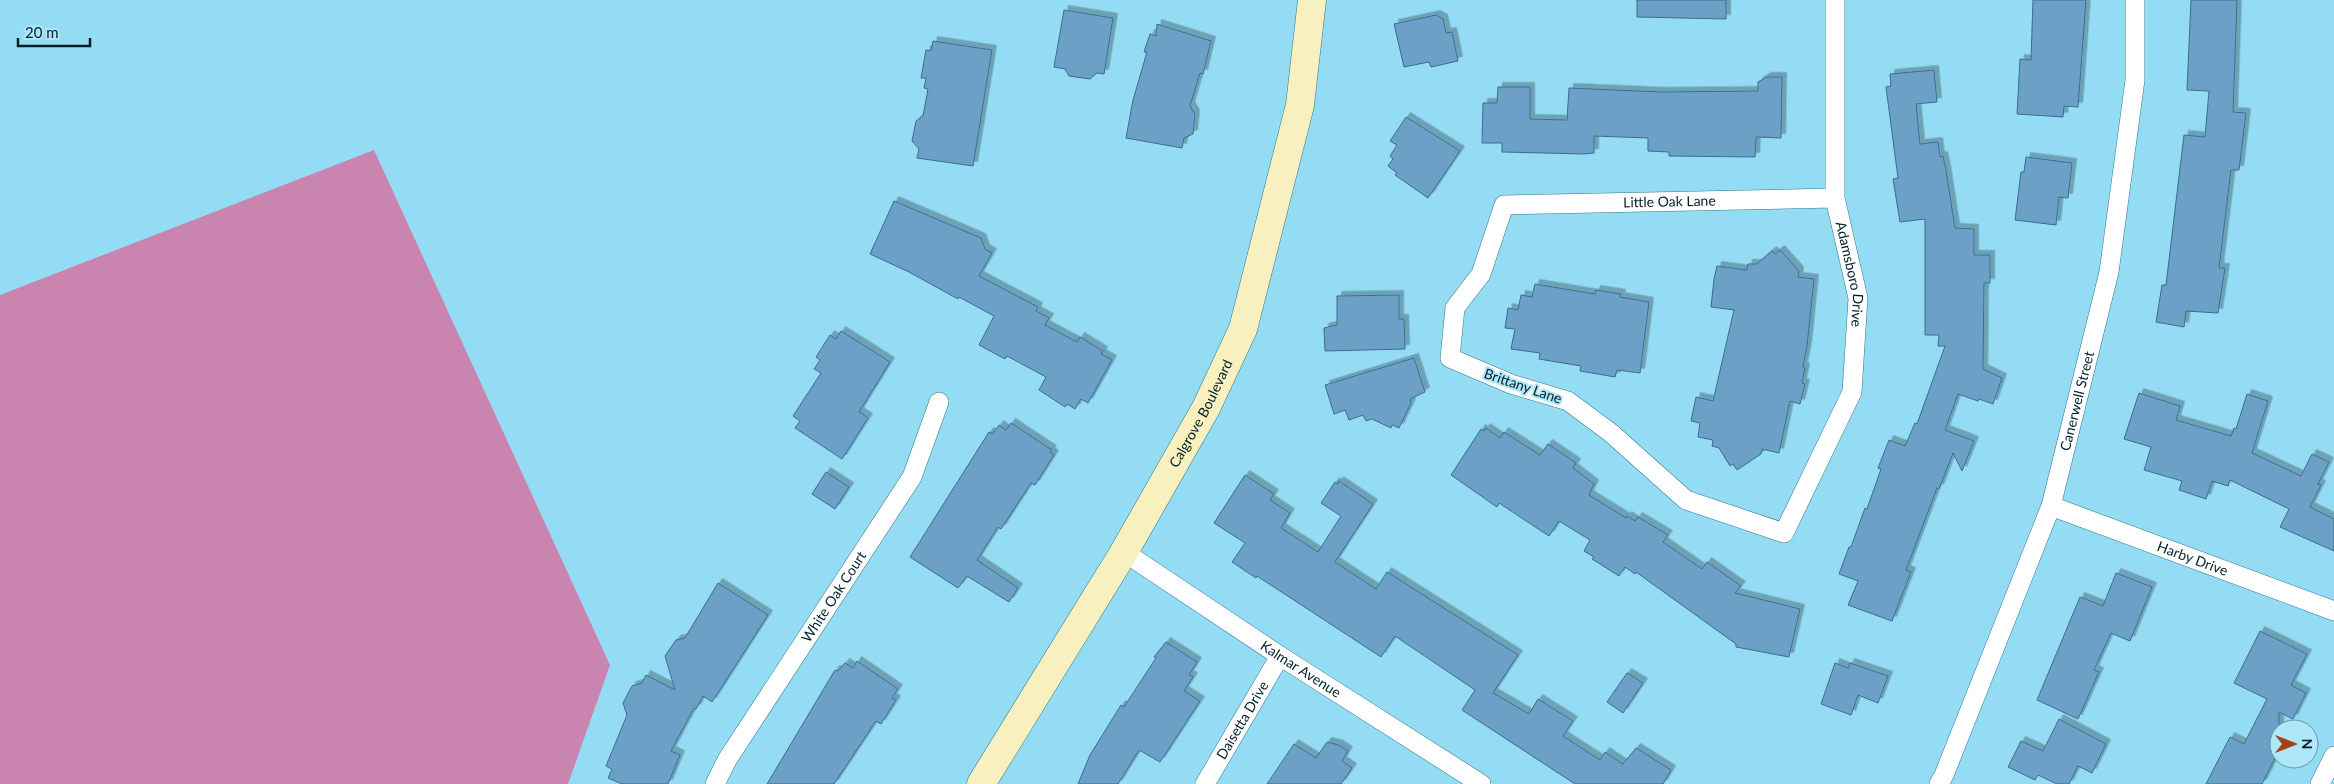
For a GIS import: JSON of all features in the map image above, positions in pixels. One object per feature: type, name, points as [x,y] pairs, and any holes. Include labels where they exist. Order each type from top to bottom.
[{"type":"street","name":"Calgrove Boulevard","points":[[981,784],[1124,552],[1206,408],[1243,329],[1300,105],[1312,0]]},
{"type":"street","name":"Adamsboro Drive","points":[[1784,534],[1852,392],[1858,298],[1835,198],[1835,0]]},
{"type":"street","name":"Canerwell Street","points":[[1939,784],[2051,506],[2109,272],[2135,80],[2135,0]]},
{"type":"street","name":"Little Oak Lane","points":[[1504,205],[1835,198]]},
{"type":"street","name":"Brittany Lane","points":[[1504,205],[1481,274],[1455,308],[1450,358],[1511,384],[1568,401],[1610,433],[1686,500],[1784,534]]},
{"type":"street","name":"White Oak Court","points":[[715,784],[727,760],[912,477],[939,402]]},
{"type":"street","name":"Harby Drive","points":[[2051,506],[2334,611]]},
{"type":"street","name":"Kalmar Avenue","points":[[1124,552],[1280,656],[1481,784]]},
{"type":"street","name":"Daisetta Drive","points":[[1205,784],[1280,656]]},
{"type":"street","points":[[2320,784],[2334,756]]},
{"type":"shaded area","points":[[374,150],[610,665],[568,784],[0,784],[0,295]]},
{"type":"building","points":[[1637,0],[1726,0],[1726,19],[1637,17]]},
{"type":"building","points":[[2033,0],[2086,0],[2078,107],[2064,106],[2063,117],[2017,114],[2020,59],[2031,60]]},
{"type":"building","points":[[2191,0],[2237,0],[2233,112],[2246,113],[2239,170],[2231,170],[2219,268],[2225,268],[2218,313],[2186,311],[2184,327],[2156,322],[2162,285],[2166,285],[2184,135],[2205,137],[2209,91],[2187,90]]},
{"type":"building","points":[[1064,10],[1113,18],[1104,74],[1097,73],[1090,79],[1069,76],[1065,69],[1054,67]]},
{"type":"building","points":[[1436,15],[1443,19],[1446,33],[1452,32],[1458,61],[1431,67],[1429,62],[1404,67],[1394,24]]},
{"type":"building","points":[[1157,24],[1211,41],[1203,74],[1200,73],[1190,106],[1195,114],[1193,134],[1184,138],[1182,148],[1126,138],[1133,100],[1147,52],[1144,52],[1150,34],[1156,36]]},
{"type":"building","points":[[933,41],[992,50],[973,166],[917,158],[919,149],[912,141],[916,121],[923,116],[928,89],[924,88],[926,78],[921,78],[926,50],[931,51]]},
{"type":"building","points":[[1934,70],[1937,102],[1916,104],[1920,144],[1938,142],[1940,157],[1943,156],[1946,170],[1955,228],[1974,229],[1974,255],[1990,255],[1990,283],[1984,283],[1983,369],[2002,378],[1993,404],[1958,394],[1945,430],[1974,441],[1962,471],[1953,453],[1939,489],[1937,488],[1906,570],[1911,572],[1892,621],[1848,605],[1858,581],[1839,574],[1865,508],[1867,509],[1881,469],[1878,468],[1889,440],[1905,446],[1915,423],[1917,424],[1945,346],[1938,346],[1939,335],[1925,335],[1925,219],[1900,222],[1893,179],[1898,178],[1886,87],[1891,86],[1890,74]]},
{"type":"building","points":[[1767,77],[1782,77],[1781,138],[1756,137],[1755,157],[1669,156],[1669,152],[1648,151],[1648,138],[1594,136],[1594,153],[1583,154],[1502,152],[1502,143],[1482,143],[1483,103],[1497,103],[1498,87],[1530,87],[1530,119],[1567,120],[1569,88],[1662,92],[1758,91],[1758,82]]},
{"type":"building","points":[[1406,117],[1460,151],[1428,198],[1395,175],[1397,173],[1388,166],[1393,159],[1390,156],[1397,145],[1390,141]]},
{"type":"building","points":[[2026,157],[2072,163],[2068,198],[2059,197],[2056,225],[2015,220],[2021,172],[2024,172]]},
{"type":"building","points":[[894,201],[981,238],[985,249],[992,253],[979,276],[1038,307],[1036,311],[1049,318],[1045,325],[1077,342],[1080,337],[1103,351],[1101,354],[1112,360],[1088,403],[1081,399],[1075,409],[1067,404],[1065,407],[1039,390],[1046,377],[1007,356],[1005,359],[979,345],[994,316],[870,254]]},
{"type":"building","points":[[1780,250],[1799,271],[1798,277],[1814,279],[1803,367],[1805,368],[1802,383],[1805,384],[1800,404],[1790,401],[1779,453],[1762,449],[1761,454],[1737,470],[1733,464],[1730,466],[1719,448],[1712,446],[1713,440],[1698,437],[1700,423],[1691,421],[1696,397],[1713,401],[1734,310],[1711,307],[1714,279],[1717,266],[1747,270],[1748,264],[1757,264],[1772,251],[1775,254]]},
{"type":"building","points":[[1535,284],[1595,294],[1596,290],[1621,294],[1620,297],[1649,302],[1640,373],[1617,370],[1615,377],[1580,371],[1581,366],[1539,359],[1540,353],[1511,349],[1515,329],[1505,328],[1508,308],[1518,310],[1521,295],[1532,297]]},
{"type":"building","points":[[1399,295],[1399,319],[1404,319],[1405,349],[1325,351],[1324,328],[1337,325],[1337,296]]},
{"type":"building","points":[[841,331],[890,362],[859,412],[868,418],[842,459],[795,428],[800,421],[793,416],[821,373],[814,369],[820,360],[816,357],[830,335],[836,339]]},
{"type":"building","points":[[1414,358],[1425,392],[1410,399],[1411,403],[1399,428],[1392,425],[1391,428],[1372,419],[1366,421],[1363,415],[1349,420],[1345,410],[1334,414],[1325,385]]},
{"type":"building","points":[[2139,393],[2180,406],[2176,420],[2231,436],[2234,428],[2236,429],[2247,394],[2268,401],[2252,453],[2301,476],[2312,454],[2329,462],[2318,484],[2321,485],[2310,507],[2334,519],[2334,551],[2280,527],[2289,509],[2230,480],[2228,486],[2212,481],[2206,499],[2179,490],[2182,481],[2144,470],[2151,447],[2124,439]]},
{"type":"building","points":[[1011,423],[1052,450],[1050,452],[1054,455],[1035,485],[1031,483],[1001,529],[998,527],[977,560],[1018,588],[1009,602],[967,576],[958,588],[910,557],[989,432],[993,434],[999,425],[1006,430]]},
{"type":"building","points":[[1486,428],[1500,438],[1504,432],[1540,455],[1548,444],[1576,463],[1573,468],[1594,484],[1589,495],[1626,518],[1627,516],[1635,521],[1638,517],[1668,535],[1663,542],[1702,569],[1707,562],[1741,586],[1735,593],[1800,609],[1789,657],[1736,647],[1736,644],[1636,572],[1635,574],[1625,567],[1619,576],[1592,559],[1594,557],[1584,551],[1590,540],[1559,521],[1549,536],[1499,503],[1497,507],[1451,475],[1481,429],[1484,431]]},
{"type":"building","points":[[826,472],[849,487],[835,509],[812,494]]},
{"type":"building","points":[[1245,475],[1274,494],[1270,500],[1290,513],[1281,528],[1318,552],[1341,516],[1321,503],[1335,482],[1338,484],[1339,481],[1373,504],[1335,562],[1376,589],[1387,572],[1518,655],[1493,693],[1529,714],[1538,699],[1573,721],[1563,736],[1600,760],[1605,752],[1623,764],[1636,748],[1671,770],[1663,784],[1575,784],[1462,710],[1475,690],[1395,636],[1381,657],[1257,576],[1256,578],[1232,562],[1245,543],[1214,523]]},
{"type":"building","points":[[2116,573],[2152,587],[2130,641],[2111,633],[2094,670],[2099,672],[2078,719],[2037,700],[2080,597],[2103,606]]},
{"type":"building","points":[[718,583],[768,615],[712,702],[703,696],[696,709],[694,708],[671,751],[680,755],[668,784],[622,784],[608,778],[612,769],[606,766],[627,715],[623,703],[632,686],[642,683],[646,675],[675,690],[665,656],[676,640],[685,638]]},
{"type":"building","points":[[2260,631],[2307,654],[2291,685],[2306,693],[2293,719],[2279,712],[2279,719],[2269,719],[2270,769],[2262,784],[2206,784],[2230,737],[2244,744],[2267,699],[2234,683]]},
{"type":"building","points":[[1166,642],[1197,662],[1189,675],[1193,677],[1184,691],[1200,701],[1160,762],[1139,750],[1118,784],[1078,784],[1090,755],[1121,705],[1124,707],[1156,658],[1154,657]]},
{"type":"building","points":[[857,661],[898,689],[892,698],[896,700],[881,724],[876,721],[834,784],[767,784],[835,670],[838,671],[845,663],[853,668]]},
{"type":"building","points":[[1835,663],[1848,668],[1850,663],[1888,676],[1878,703],[1858,695],[1851,715],[1821,704]]},
{"type":"building","points":[[1627,673],[1643,683],[1623,713],[1607,702]]},
{"type":"building","points":[[2059,719],[2106,744],[2092,773],[2078,766],[2069,784],[2057,784],[2038,775],[2035,780],[2008,767],[2021,741],[2043,751]]},
{"type":"building","points":[[1327,742],[1339,745],[1348,751],[1342,761],[1352,768],[1341,784],[1267,784],[1294,744],[1316,758]]}]
